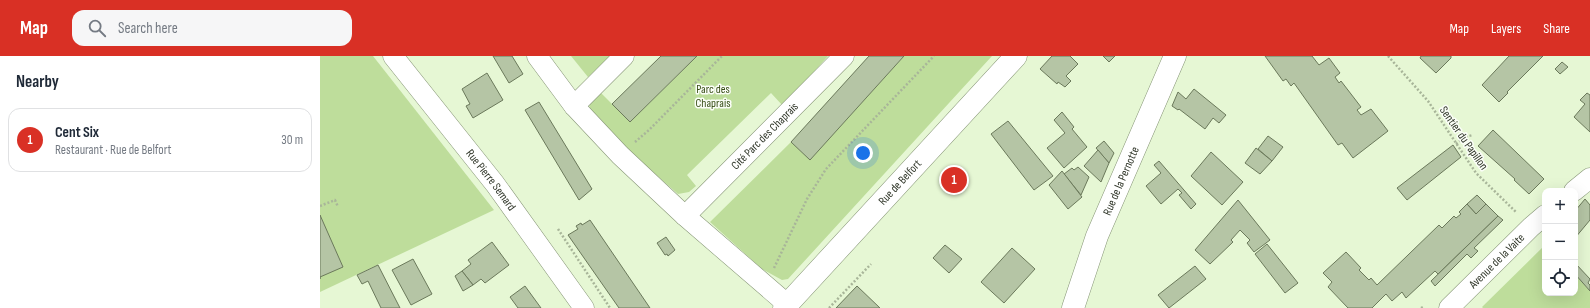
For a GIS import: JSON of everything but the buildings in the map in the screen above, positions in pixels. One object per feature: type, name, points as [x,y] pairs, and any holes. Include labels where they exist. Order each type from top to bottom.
[{"type":"main road","name":"Rue de Belfort","points":[[786,306],[1016,56]]},
{"type":"main road","name":"Rue de la Pernotte","points":[[1073,308],[1097,236],[1174,56]]},
{"type":"street","name":"Rue Pierre Semard","points":[[393,56],[495,184],[584,308]]},
{"type":"street","points":[[537,56],[574,106],[620,155],[685,216],[765,284],[786,306]]},
{"type":"street","points":[[574,106],[624,56]]},
{"type":"street","name":"Cité Parc des Chaprais","points":[[685,216],[844,56]]},
{"type":"street","points":[[1578,188],[1590,178]]},
{"type":"street","name":"Avenue de la Vaite","points":[[1449,308],[1538,221]]},
{"type":"path","points":[[620,155],[649,130],[722,56]]},
{"type":"path","points":[[765,284],[777,263],[807,199],[826,169],[934,56]]},
{"type":"path","name":"Sentier du Papillon","points":[[1388,56],[1428,102],[1476,173],[1538,221]]},
{"type":"path","points":[[1456,144],[1465,137],[1473,135]]},
{"type":"path","points":[[320,206],[335,200],[338,207]]},
{"type":"path","points":[[558,229],[610,308]]},
{"type":"path","points":[[829,308],[871,264]]},
{"type":"green space","points":[[320,56],[373,56],[494,210],[320,292]]},
{"type":"green space","points":[[571,56],[610,56],[588,77]]},
{"type":"green space","name":"Parc des Chaprais","points":[[697,56],[828,56],[783,106],[771,93],[687,175],[696,186],[689,192],[678,194],[637,158],[590,109],[588,98],[597,89],[630,122]]},
{"type":"green space","points":[[904,56],[992,56],[788,279],[782,280],[762,269],[710,222],[791,142],[810,159]]},
{"type":"green space","points":[[1542,248],[1542,296],[1578,296],[1578,277],[1590,291],[1590,308],[1482,307]]},
{"type":"place","name":"Cent Six","points":[[954,180]]}]
